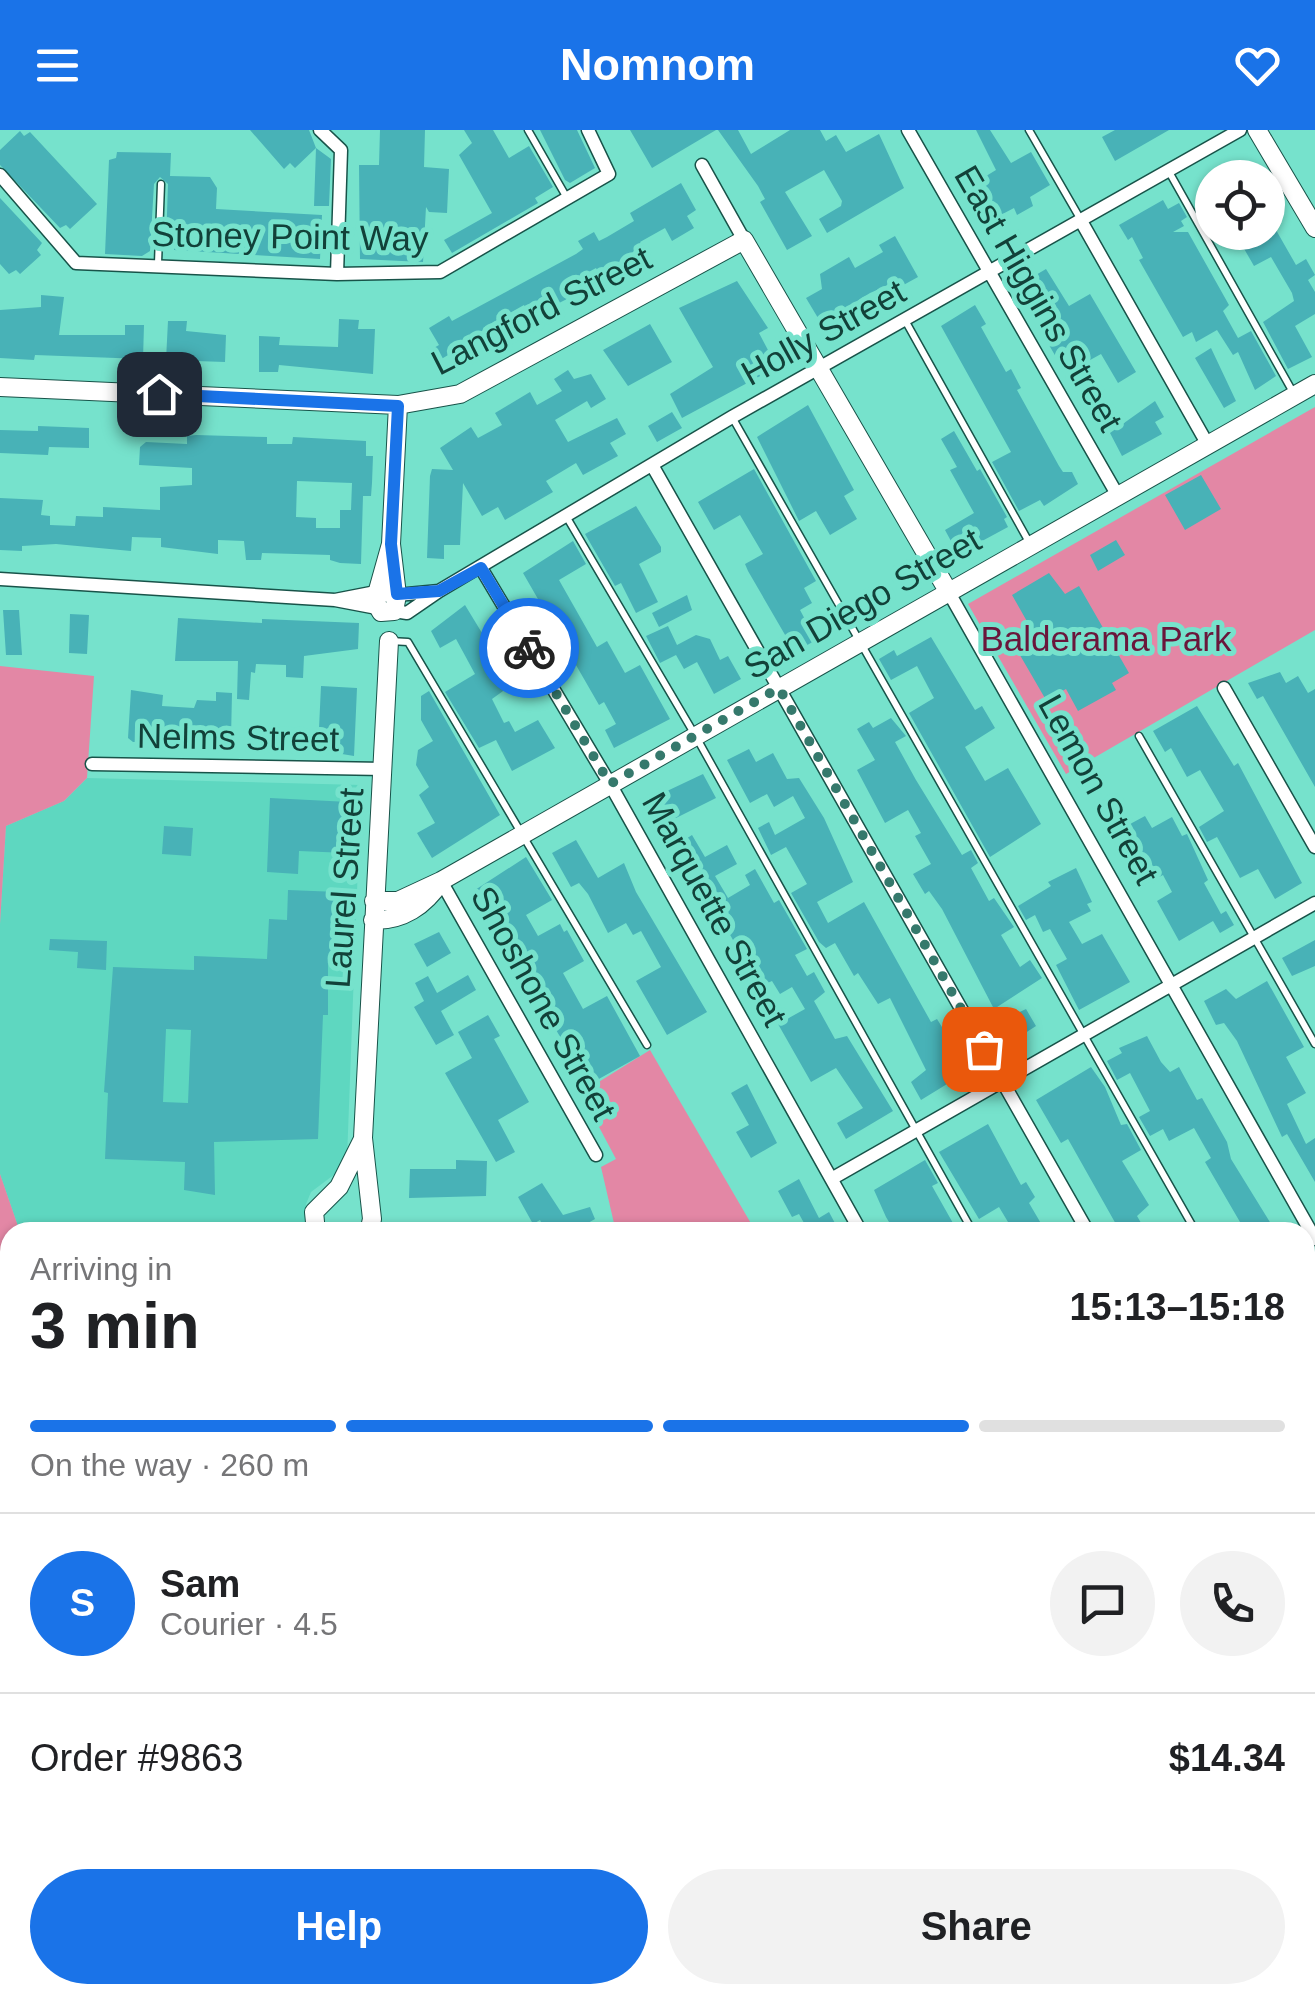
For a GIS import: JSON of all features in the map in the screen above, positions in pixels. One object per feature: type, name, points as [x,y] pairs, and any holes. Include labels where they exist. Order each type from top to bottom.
[{"type":"street","points":[[320,130],[342,150],[336,274]]},
{"type":"street","name":"Stoney Point Way","points":[[0,176],[76,263],[158,263],[336,274],[440,272],[610,174],[588,130]]},
{"type":"street","name":"East Higgins Street","points":[[908,130],[1118,496]]},
{"type":"street","name":"Holly Street","points":[[386,603],[407,614],[439,591],[732,417],[1240,130]]},
{"type":"street","points":[[1257,130],[1315,228]]},
{"type":"street","name":"Lemon Street","points":[[702,166],[1305,1222]]},
{"type":"street","points":[[1081,221],[1208,445]]},
{"type":"street","name":"Langford Street","points":[[0,386],[398,406],[460,394],[744,240]]},
{"type":"street","name":"San Diego Street","points":[[373,911],[394,921],[430,898],[441,881],[1315,384]]},
{"type":"street","name":"Laurel Street","points":[[363,1138],[384,770],[389,641],[386,603],[398,406]]},
{"type":"street","points":[[652,465],[1082,1222]]},
{"type":"street","name":"Marquette Street","points":[[481,568],[610,784],[856,1222]]},
{"type":"street","name":"Holly Street","points":[[0,579],[386,603],[439,591]]},
{"type":"street","points":[[1224,688],[1315,847]]},
{"type":"street","name":"Nelms Street","points":[[92,764],[384,770]]},
{"type":"street","name":"Shoshone Street","points":[[441,881],[596,1155]]},
{"type":"street","points":[[833,1178],[1315,903]]},
{"type":"street","points":[[315,1222],[314,1212],[339,1187],[363,1138]]},
{"type":"street","points":[[363,1138],[371,1222]]},
{"type":"lane","points":[[528,130],[567,199]]},
{"type":"lane","points":[[1029,130],[1081,221]]},
{"type":"lane","points":[[1168,170],[1295,395]]},
{"type":"lane","points":[[158,263],[162,184]]},
{"type":"lane","points":[[905,320],[1030,545]]},
{"type":"lane","points":[[732,417],[1190,1222]]},
{"type":"lane","points":[[565,515],[695,735],[967,1222]]},
{"type":"lane","points":[[389,641],[408,642],[647,1045]]},
{"type":"lane","points":[[1139,736],[1315,1044]]},
{"type":"shaded area","points":[[87,778],[361,785],[347,1159],[343,1168],[311,1192],[306,1204],[308,1222],[17,1222],[0,1174],[0,924],[6,826],[64,801]]},
{"type":"green space","name":"Balderama Park","points":[[1315,407],[1315,630],[1066,774],[968,604]]},
{"type":"green space","points":[[0,666],[94,676],[87,778],[64,801],[6,826],[0,924]]},
{"type":"green space","points":[[650,1050],[750,1222],[614,1222],[601,1167],[616,1159],[581,1093]]},
{"type":"green space","points":[[0,1174],[17,1222],[0,1222]]},
{"type":"building","points":[[250,130],[309,130],[316,148],[295,168],[290,163],[284,169]]},
{"type":"building","points":[[380,130],[425,130],[424,167],[449,169],[447,213],[429,212],[426,207],[423,262],[360,259],[359,165],[379,165]]},
{"type":"building","points":[[464,130],[493,130],[509,158],[529,146],[553,187],[535,198],[538,203],[452,253],[444,240],[492,213],[459,155],[472,143]]},
{"type":"building","points":[[540,130],[577,130],[595,168],[570,183],[565,180]]},
{"type":"building","points":[[630,130],[716,130],[652,168]]},
{"type":"building","points":[[718,130],[738,130],[751,154],[790,130],[820,130],[826,141],[836,135],[846,152],[879,134],[904,188],[827,233],[819,219],[841,206],[842,201],[824,170],[785,192],[812,236],[787,250],[760,202],[765,199],[758,186]]},
{"type":"building","points":[[976,130],[990,130],[1011,163],[1031,152],[1050,185],[1030,197],[1033,206],[1017,215],[1014,208],[993,219],[973,184],[996,170]]},
{"type":"building","points":[[1115,130],[1169,130],[1115,161],[1102,137]]},
{"type":"building","points":[[20,131],[24,136],[30,132],[97,204],[70,229],[66,225],[60,228],[0,165],[0,150]]},
{"type":"building","points":[[316,148],[331,159],[329,206],[314,206]]},
{"type":"building","points":[[117,152],[171,153],[170,176],[210,177],[217,188],[216,209],[322,215],[320,259],[174,250],[174,243],[166,243],[168,184],[160,177],[154,184],[150,251],[142,256],[105,254],[109,160],[116,158]]},
{"type":"building","points":[[681,183],[696,210],[687,216],[694,228],[672,241],[665,228],[640,242],[647,255],[610,275],[606,267],[598,272],[596,268],[563,286],[569,298],[531,317],[524,305],[483,328],[490,340],[473,349],[470,342],[438,361],[432,349],[439,345],[429,328],[449,316],[452,321],[576,254],[583,249],[578,241],[594,232],[599,241],[607,237],[634,221],[630,213]]},
{"type":"building","points":[[0,198],[42,243],[37,250],[41,255],[20,274],[16,270],[9,274],[0,264]]},
{"type":"building","points":[[1163,200],[1168,209],[1179,203],[1187,217],[1181,221],[1184,226],[1173,232],[1188,232],[1229,305],[1223,311],[1238,338],[1251,331],[1276,376],[1255,390],[1238,352],[1233,355],[1217,330],[1196,342],[1192,332],[1183,337],[1139,260],[1143,258],[1132,237],[1128,240],[1119,225]]},
{"type":"building","points":[[895,236],[918,277],[898,288],[895,282],[870,293],[821,323],[806,298],[822,289],[820,274],[849,257],[855,268],[883,252],[879,245]]},
{"type":"building","points":[[1285,246],[1296,265],[1306,259],[1315,275],[1308,280],[1315,292],[1315,314],[1295,326],[1312,357],[1288,369],[1263,322],[1294,301],[1292,293],[1271,257],[1254,266],[1245,250],[1285,250]]},
{"type":"building","points":[[1046,269],[1069,306],[1090,294],[1136,372],[1118,383],[1101,354],[1072,370],[1063,353],[1056,357],[1049,345],[1057,340],[1024,282]]},
{"type":"building","points":[[737,281],[768,328],[759,333],[777,367],[682,418],[670,394],[713,367],[679,308]]},
{"type":"building","points":[[41,295],[64,297],[59,335],[125,335],[125,325],[144,325],[143,359],[35,355],[34,360],[0,358],[0,310],[41,307]]},
{"type":"building","points":[[975,305],[986,324],[981,327],[1006,372],[1011,369],[1021,388],[1017,390],[1059,466],[1063,472],[1072,472],[1078,484],[1044,506],[1040,500],[1019,511],[992,462],[1011,452],[941,326]]},
{"type":"building","points":[[339,319],[359,320],[358,329],[375,329],[373,374],[279,365],[278,372],[259,372],[259,336],[280,337],[279,345],[338,347]]},
{"type":"building","points":[[168,321],[187,321],[186,331],[226,335],[225,362],[166,360]]},
{"type":"building","points":[[650,324],[672,362],[628,386],[603,350]]},
{"type":"building","points":[[1211,348],[1236,401],[1224,408],[1195,358]]},
{"type":"building","points":[[568,370],[574,379],[591,374],[606,399],[591,408],[587,401],[555,420],[568,442],[617,418],[626,434],[610,443],[618,456],[583,475],[576,463],[546,481],[553,492],[505,520],[498,507],[482,516],[463,483],[460,545],[444,545],[444,559],[427,558],[432,469],[453,470],[440,448],[471,427],[478,438],[502,425],[495,413],[530,392],[537,405],[562,391],[554,379]]},
{"type":"building","points":[[1155,401],[1164,417],[1155,422],[1162,434],[1122,456],[1110,433]]},
{"type":"building","points":[[808,405],[854,490],[844,496],[857,519],[830,535],[816,511],[799,521],[757,437]]},
{"type":"building","points":[[672,412],[682,428],[657,442],[648,426]]},
{"type":"building","points":[[38,426],[89,428],[89,448],[49,447],[48,455],[0,453],[0,430],[38,431]]},
{"type":"building","points":[[954,431],[1007,517],[1004,519],[1008,527],[958,554],[945,530],[974,513],[950,470],[957,467],[941,439]]},
{"type":"building","points":[[187,436],[267,437],[267,444],[292,444],[293,437],[366,441],[366,456],[373,456],[372,483],[371,496],[363,496],[361,564],[340,563],[330,560],[330,555],[262,553],[261,560],[246,560],[244,541],[218,540],[218,554],[161,547],[161,538],[132,537],[131,551],[56,544],[22,546],[22,551],[0,550],[0,498],[43,500],[41,515],[50,516],[50,525],[75,526],[76,516],[103,517],[103,507],[160,510],[160,487],[192,485],[192,468],[139,465],[140,447],[146,442],[187,444]],"holes":[[[297,481],[352,483],[351,510],[340,510],[340,528],[316,528],[316,518],[296,517]]]},
{"type":"building","points":[[754,469],[816,581],[804,588],[812,603],[800,610],[816,640],[795,652],[745,564],[763,554],[740,515],[714,530],[698,502]]},
{"type":"building","points":[[1201,475],[1221,509],[1185,530],[1165,495]]},
{"type":"building","points":[[636,506],[661,552],[639,564],[658,602],[636,613],[621,583],[615,586],[585,534]]},
{"type":"building","points":[[1116,540],[1125,555],[1098,571],[1090,555]]},
{"type":"building","points":[[573,541],[586,564],[559,580],[597,647],[607,641],[625,673],[640,665],[670,719],[614,748],[605,730],[616,724],[604,702],[599,705],[523,573]]},
{"type":"building","points":[[1049,573],[1065,594],[1079,586],[1129,673],[1112,683],[1116,690],[1078,711],[1066,689],[1046,700],[1013,643],[1033,632],[1012,595]]},
{"type":"building","points":[[687,595],[692,610],[659,627],[652,613]]},
{"type":"building","points":[[465,605],[499,661],[508,663],[515,676],[511,678],[514,683],[492,699],[504,723],[509,721],[515,732],[538,720],[555,748],[512,771],[496,740],[479,748],[445,692],[475,674],[456,639],[440,648],[431,631]]},
{"type":"building","points":[[3,610],[19,610],[22,655],[6,655]]},
{"type":"building","points":[[70,614],[89,615],[87,654],[69,653]]},
{"type":"building","points":[[178,618],[359,623],[358,649],[304,656],[303,678],[286,677],[286,665],[256,664],[255,673],[251,672],[249,700],[237,699],[238,661],[175,661]]},
{"type":"building","points":[[668,626],[677,645],[696,635],[710,639],[720,660],[728,656],[741,679],[714,694],[697,662],[684,669],[676,655],[660,663],[646,636]]},
{"type":"building","points":[[931,637],[975,710],[982,706],[995,728],[965,747],[985,781],[1008,768],[1041,824],[990,857],[909,713],[934,698],[917,666],[891,680],[879,659],[894,650],[897,656]]},
{"type":"building","points":[[1280,672],[1286,683],[1298,676],[1308,693],[1315,689],[1315,787],[1263,696],[1257,699],[1248,683]]},
{"type":"building","points":[[321,686],[357,688],[354,756],[318,750]]},
{"type":"building","points":[[131,690],[163,695],[162,706],[194,708],[197,700],[216,701],[216,692],[232,693],[231,738],[133,742],[128,738]]},
{"type":"building","points":[[429,691],[500,815],[432,858],[417,833],[435,823],[419,795],[429,787],[416,765],[418,750],[433,741],[421,720],[421,696]]},
{"type":"building","points":[[1197,706],[1234,766],[1238,763],[1302,883],[1275,899],[1258,869],[1240,878],[1217,837],[1207,842],[1199,827],[1224,811],[1200,770],[1187,777],[1171,748],[1165,752],[1153,731]]},
{"type":"building","points":[[891,718],[906,736],[895,742],[916,780],[962,855],[971,850],[978,863],[971,868],[989,901],[994,898],[1014,927],[1001,935],[1020,967],[1030,960],[1042,978],[994,1009],[942,909],[929,891],[925,894],[913,874],[931,864],[915,836],[921,833],[908,810],[885,823],[857,770],[875,760],[857,729],[869,722],[873,728]]},
{"type":"building","points":[[749,749],[756,762],[773,753],[787,779],[799,778],[824,818],[853,882],[817,902],[828,923],[864,902],[931,1022],[937,1019],[950,1040],[965,1073],[921,1100],[911,1082],[926,1070],[890,998],[878,1004],[858,973],[854,976],[835,943],[826,948],[819,942],[791,893],[807,884],[786,847],[771,855],[758,828],[769,822],[775,835],[805,818],[793,796],[774,807],[767,794],[750,803],[727,760]]},
{"type":"building","points":[[703,774],[716,798],[662,825],[648,800]]},
{"type":"building","points":[[270,798],[349,802],[347,853],[299,851],[298,874],[267,872]]},
{"type":"building","points":[[1145,816],[1152,828],[1172,817],[1182,836],[1187,834],[1208,880],[1204,883],[1221,914],[1226,911],[1234,925],[1220,933],[1213,921],[1179,941],[1157,901],[1172,892],[1163,875],[1147,883],[1117,831]]},
{"type":"building","points":[[164,826],[193,828],[191,856],[162,854]]},
{"type":"building","points":[[692,835],[705,857],[727,845],[737,864],[715,876],[728,898],[750,885],[745,875],[755,869],[774,903],[779,900],[807,949],[795,955],[807,976],[814,972],[825,992],[814,1001],[835,1039],[847,1036],[893,1111],[846,1139],[837,1123],[863,1108],[836,1068],[811,1082],[778,1024],[805,1009],[792,987],[780,994],[772,981],[756,988],[747,972],[755,967],[743,945],[733,940],[724,924],[720,926],[686,864],[682,866],[672,848]]},
{"type":"building","points":[[576,840],[598,878],[624,863],[636,892],[707,1012],[667,1035],[636,981],[661,967],[641,931],[633,935],[626,923],[608,933],[588,894],[579,883],[571,887],[552,853]]},
{"type":"building","points":[[526,857],[552,900],[526,915],[538,936],[560,924],[564,932],[567,930],[584,961],[563,973],[583,1009],[607,996],[640,1056],[588,1085],[475,890]]},
{"type":"building","points":[[1076,868],[1092,902],[1087,904],[1091,911],[1069,922],[1082,944],[1102,934],[1130,982],[1079,1010],[1056,965],[1067,959],[1050,929],[1043,932],[1035,915],[1026,920],[1018,906],[1051,886],[1048,882]]},
{"type":"building","points":[[288,890],[338,892],[334,964],[328,964],[328,1015],[323,1015],[318,1139],[214,1142],[215,1195],[184,1190],[185,1162],[105,1159],[108,1093],[104,1092],[113,967],[194,970],[194,956],[267,959],[269,919],[287,920]],"holes":[[[166,1029],[191,1030],[188,1103],[163,1102]]]},
{"type":"building","points":[[439,932],[451,953],[427,967],[414,944]]},
{"type":"building","points":[[50,939],[107,941],[106,970],[77,968],[78,952],[49,950]]},
{"type":"building","points":[[1315,940],[1315,966],[1292,976],[1282,958]]},
{"type":"building","points":[[468,975],[476,990],[441,1011],[454,1035],[436,1045],[414,1007],[424,1001],[415,983],[428,976],[437,993]]},
{"type":"building","points":[[1267,981],[1304,1047],[1286,1057],[1306,1093],[1287,1104],[1306,1144],[1315,1138],[1315,1182],[1287,1134],[1282,1137],[1237,1041],[1224,1023],[1216,1025],[1204,1001],[1226,989],[1236,999]]},
{"type":"building","points":[[1026,1009],[1036,1026],[1013,1041],[1001,1021]]},
{"type":"building","points":[[488,1015],[500,1036],[494,1039],[529,1102],[498,1120],[515,1152],[496,1162],[445,1073],[472,1058],[458,1032]]},
{"type":"building","points":[[1147,1036],[1170,1072],[1179,1067],[1197,1100],[1202,1098],[1227,1142],[1231,1159],[1270,1222],[1240,1222],[1205,1162],[1211,1158],[1194,1128],[1169,1141],[1163,1129],[1150,1136],[1139,1117],[1150,1111],[1130,1073],[1117,1080],[1107,1061],[1122,1053],[1119,1048]]},
{"type":"building","points":[[1091,1067],[1105,1087],[1121,1125],[1127,1124],[1141,1150],[1122,1161],[1149,1205],[1137,1216],[1140,1222],[1115,1222],[1068,1139],[1061,1143],[1036,1100]]},
{"type":"building","points":[[747,1084],[777,1143],[751,1158],[736,1132],[749,1125],[731,1093]]},
{"type":"building","points":[[988,1124],[1021,1185],[1026,1182],[1035,1197],[1029,1203],[1040,1222],[1008,1222],[999,1207],[979,1219],[939,1152]]},
{"type":"building","points":[[456,1160],[487,1161],[486,1196],[409,1198],[410,1169],[456,1169]]},
{"type":"building","points":[[925,1160],[938,1183],[932,1186],[952,1222],[889,1222],[874,1190]]},
{"type":"building","points":[[799,1179],[819,1218],[829,1212],[834,1222],[803,1222],[799,1214],[792,1217],[778,1191]]},
{"type":"building","points":[[542,1183],[563,1215],[590,1207],[595,1219],[532,1222],[518,1197]]},
{"type":"way so far","points":[[529,648],[610,784],[779,688],[984,1049]]},
{"type":"route","points":[[159,394],[398,406],[391,544],[397,594],[406,590],[439,591],[481,568],[529,648]]}]
